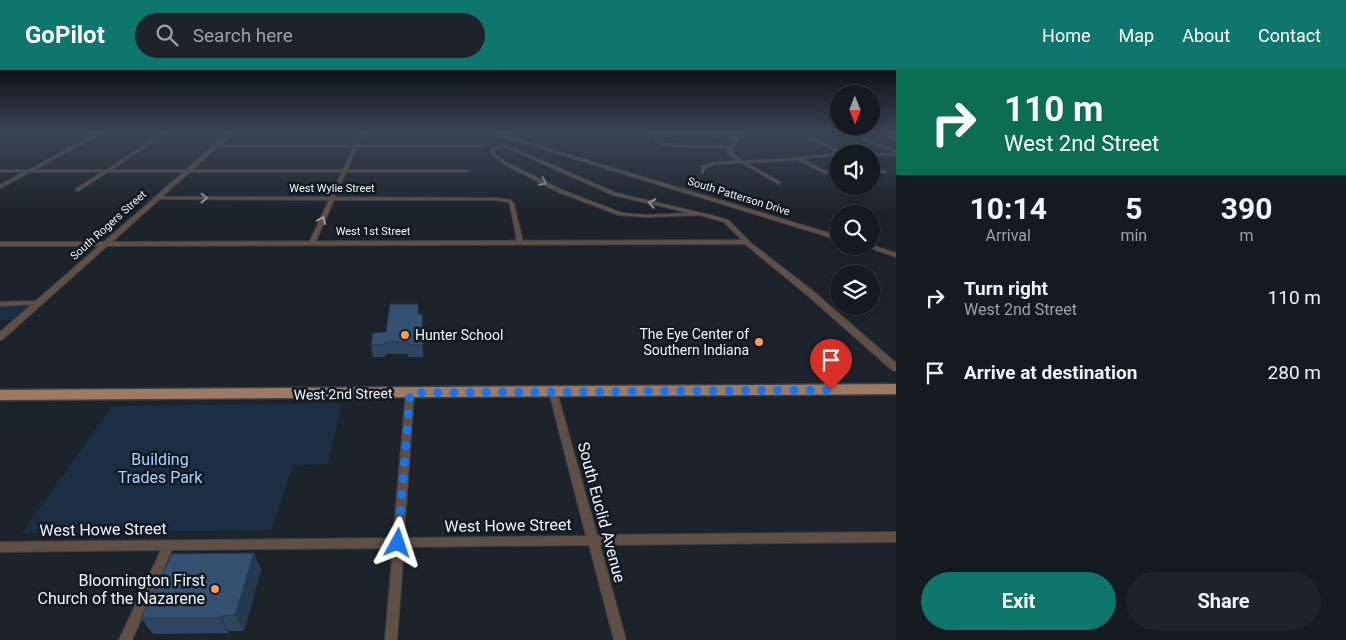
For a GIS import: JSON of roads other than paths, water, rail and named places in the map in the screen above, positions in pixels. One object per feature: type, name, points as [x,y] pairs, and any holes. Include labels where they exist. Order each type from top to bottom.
[{"type":"main road","name":"West 2nd Street","points":[[0,395],[896,389]]},
{"type":"street","points":[[0,187],[51,159]]},
{"type":"street","points":[[78,190],[126,159]]},
{"type":"street","name":"South Rogers Street","points":[[0,337],[200,159]]},
{"type":"street","points":[[312,243],[349,159]]},
{"type":"street","points":[[499,159],[560,191],[621,214],[647,216],[699,214]]},
{"type":"street","points":[[535,159],[615,194],[726,221],[747,242],[810,293],[896,368]]},
{"type":"street","name":"South Patterson Drive","points":[[577,159],[830,235]]},
{"type":"street","points":[[737,159],[778,183]]},
{"type":"street","points":[[702,172],[704,167],[709,164],[786,159]]},
{"type":"street","points":[[799,159],[826,173]]},
{"type":"street","points":[[0,170],[467,170]]},
{"type":"street","points":[[880,170],[884,172]]},
{"type":"street","name":"West Wylie Street","points":[[155,198],[495,199],[509,201],[512,204],[520,242]]},
{"type":"street","name":"West 1st Street","points":[[0,244],[747,242]]},
{"type":"street","points":[[880,250],[896,255]]},
{"type":"street","points":[[0,304],[37,303]]},
{"type":"street","name":"South Euclid Avenue","points":[[553,392],[620,640]]},
{"type":"street","points":[[391,640],[410,393]]},
{"type":"street","name":"West Howe Street","points":[[0,547],[896,537]]},
{"type":"street","points":[[125,640],[169,545]]},
{"type":"place","name":"Hunter School","points":[[405,335]]},
{"type":"place","name":"The Eye Center of Southern Indiana","points":[[759,342]]},
{"type":"place","name":"Bloomington First Church of the Nazarene","points":[[215,589]]},
{"type":"park label","name":"Building Trades Park","points":[[160,468]]}]
